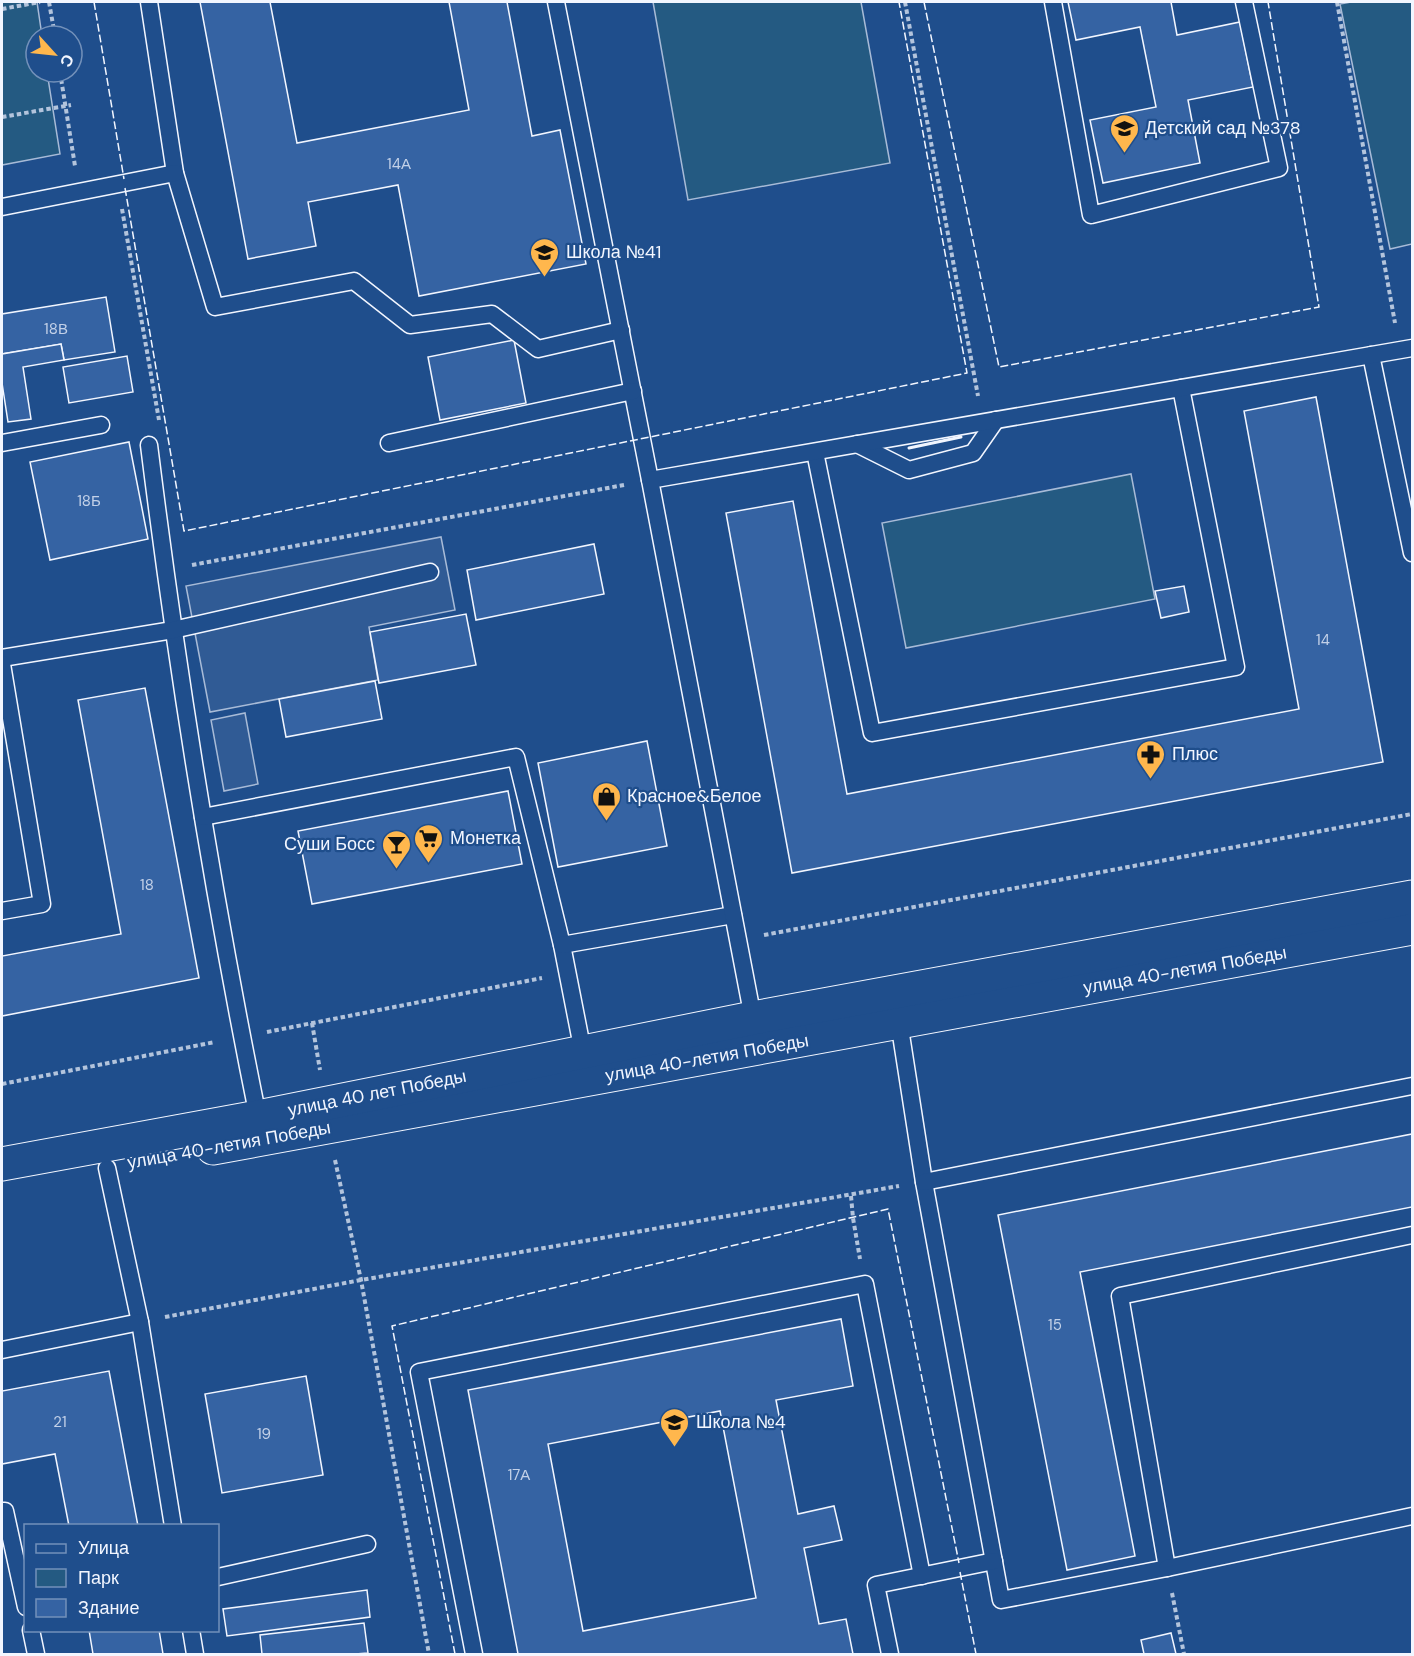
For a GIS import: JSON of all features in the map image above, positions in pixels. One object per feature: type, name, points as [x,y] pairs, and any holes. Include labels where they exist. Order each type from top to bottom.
[{"type":"street","name":"улица 40-летия Победы","points":[[2,1187],[107,1168],[260,1128],[896,1007],[1413,897]]},
{"type":"street","name":"улица 40-летия Победы","points":[[753,1018],[896,1007],[1413,928]]},
{"type":"street","name":"улица 40 лет Победы","points":[[326,1115],[583,1052],[753,1018]]},
{"type":"street","points":[[2,1164],[260,1128]]},
{"type":"lane","points":[[149,2],[176,173],[214,307],[354,282],[410,325],[492,314],[538,349],[621,330]]},
{"type":"lane","points":[[556,2],[753,1018]]},
{"type":"lane","points":[[1053,2],[1091,215],[1279,168],[1244,2]]},
{"type":"lane","points":[[2,207],[176,173]]},
{"type":"lane","points":[[650,480],[1406,349]]},
{"type":"lane","points":[[1371,355],[1413,553]]},
{"type":"lane","points":[[815,452],[872,733],[1236,667],[1181,388]]},
{"type":"lane","points":[[389,443],[633,391]]},
{"type":"lane","points":[[857,444],[909,470],[973,453],[989,421]]},
{"type":"lane","points":[[2,443],[101,425]]},
{"type":"lane","points":[[149,446],[173,630],[203,817],[260,1128]]},
{"type":"lane","points":[[2,658],[173,630],[430,572]]},
{"type":"lane","points":[[2,664],[42,904],[2,911]]},
{"type":"lane","points":[[203,817],[516,757],[562,945],[583,1052]]},
{"type":"lane","points":[[562,945],[733,915]]},
{"type":"lane","points":[[896,1007],[924,1182],[1001,1600],[1167,1568],[1413,1516]]},
{"type":"lane","points":[[924,1182],[1413,1086]]},
{"type":"lane","points":[[107,1168],[140,1322],[173,1524]]},
{"type":"lane","points":[[1167,1568],[1120,1296],[1413,1235]]},
{"type":"lane","points":[[474,1654],[419,1372],[865,1284],[922,1576]]},
{"type":"lane","points":[[2,1350],[140,1322]]},
{"type":"lane","points":[[2,1511],[5,1511],[24,1598]]},
{"type":"lane","points":[[219,1577],[368,1544]]},
{"type":"lane","points":[[890,1654],[876,1585],[994,1561]]},
{"type":"lane","points":[[31,1632],[36,1654]]},
{"type":"lane","points":[[191,1632],[195,1654]]},
{"type":"path","points":[[2,9],[40,2]]},
{"type":"path","points":[[50,2],[53,24]]},
{"type":"path","points":[[905,2],[989,421]]},
{"type":"path","points":[[1337,2],[1406,349]]},
{"type":"path","points":[[62,84],[79,192]]},
{"type":"path","points":[[2,117],[71,105]]},
{"type":"path","points":[[118,184],[160,428]]},
{"type":"path","points":[[165,570],[650,480]]},
{"type":"path","points":[[312,1023],[326,1115],[361,1280],[429,1654]]},
{"type":"path","points":[[140,1322],[361,1280],[924,1182]]},
{"type":"path","points":[[851,1196],[865,1284]]},
{"type":"path","points":[[1167,1568],[1184,1654]]},
{"type":"green space","points":[[2,2],[37,2],[40,24],[24,24],[24,84],[49,84],[60,154],[2,165]]},
{"type":"green space","points":[[653,2],[861,2],[890,163],[688,200]]},
{"type":"green space","points":[[1412,2],[1412,244],[1390,249],[1340,4]]},
{"type":"green space","points":[[1131,474],[1155,599],[906,648],[882,523]]},
{"type":"shaded area","points":[[441,537],[455,610],[369,627],[378,680],[210,712],[186,586]]},
{"type":"shaded area","points":[[245,713],[258,784],[224,791],[211,720]]},
{"type":"building","points":[[200,2],[270,2],[297,143],[469,110],[449,2],[507,2],[532,136],[560,130],[586,264],[419,296],[398,185],[308,202],[316,246],[248,259]]},
{"type":"building","points":[[1068,2],[1171,2],[1177,35],[1240,22],[1253,87],[1188,100],[1200,163],[1103,183],[1090,120],[1156,107],[1140,27],[1076,40]]},
{"type":"building","points":[[106,297],[115,352],[64,360],[61,344],[2,354],[2,314]]},
{"type":"building","points":[[514,340],[526,403],[440,420],[428,357]]},
{"type":"building","points":[[61,344],[64,360],[23,367],[31,419],[8,422],[2,383],[2,354]]},
{"type":"building","points":[[127,356],[133,392],[69,403],[63,367]]},
{"type":"building","points":[[1316,397],[1383,762],[792,873],[726,513],[793,501],[847,794],[1299,709],[1244,411]]},
{"type":"building","points":[[129,442],[148,539],[50,560],[30,462]]},
{"type":"building","points":[[594,544],[604,594],[476,620],[467,570]]},
{"type":"building","points":[[1184,586],[1189,612],[1161,618],[1155,591]]},
{"type":"building","points":[[466,614],[476,665],[379,683],[370,632]]},
{"type":"building","points":[[375,681],[382,719],[286,737],[279,699]]},
{"type":"building","points":[[145,688],[199,978],[2,1016],[2,956],[121,934],[78,700]]},
{"type":"building","points":[[647,741],[667,846],[558,867],[538,763]]},
{"type":"building","points":[[508,791],[522,864],[312,904],[298,831]]},
{"type":"building","points":[[1412,1134],[1412,1207],[1080,1272],[1135,1556],[1067,1570],[998,1215]]},
{"type":"building","points":[[841,1319],[853,1386],[776,1400],[798,1514],[834,1506],[842,1540],[804,1548],[819,1624],[846,1619],[853,1654],[518,1654],[468,1390]],"holes":[[[720,1411],[756,1598],[583,1631],[548,1444]]]},
{"type":"building","points":[[109,1371],[138,1524],[69,1524],[55,1454],[2,1464],[2,1391]]},
{"type":"building","points":[[306,1376],[323,1475],[222,1493],[205,1394]]},
{"type":"building","points":[[367,1590],[370,1617],[227,1636],[223,1609]]},
{"type":"building","points":[[364,1623],[368,1653],[262,1654],[260,1635]]},
{"type":"building","points":[[89,1632],[159,1632],[163,1654],[93,1654]]},
{"type":"building","points":[[1171,1633],[1176,1654],[1144,1654],[1141,1640]]},
{"type":"fence","points":[[94,2],[124,179]]},
{"type":"fence","points":[[125,188],[184,531],[967,373],[899,2]]},
{"type":"fence","points":[[924,2],[999,367],[1319,307],[1268,2]]},
{"type":"fence","points":[[455,1654],[392,1326],[888,1209],[959,1563]]},
{"type":"fence","points":[[960,1572],[976,1654]]},
{"type":"wall","points":[[909,448],[961,437]]},
{"type":"place","name":"Детский сад №378","points":[[1124,154]]},
{"type":"place","name":"Школа №41","points":[[545,278]]},
{"type":"place","name":"Плюс","points":[[1151,780]]},
{"type":"place","name":"Красное&Белое","points":[[606,822]]},
{"type":"place","name":"Монетка","points":[[429,864]]},
{"type":"place","name":"Суши Босс","points":[[396,870]]},
{"type":"place","name":"Школа №4","points":[[675,1448]]}]
